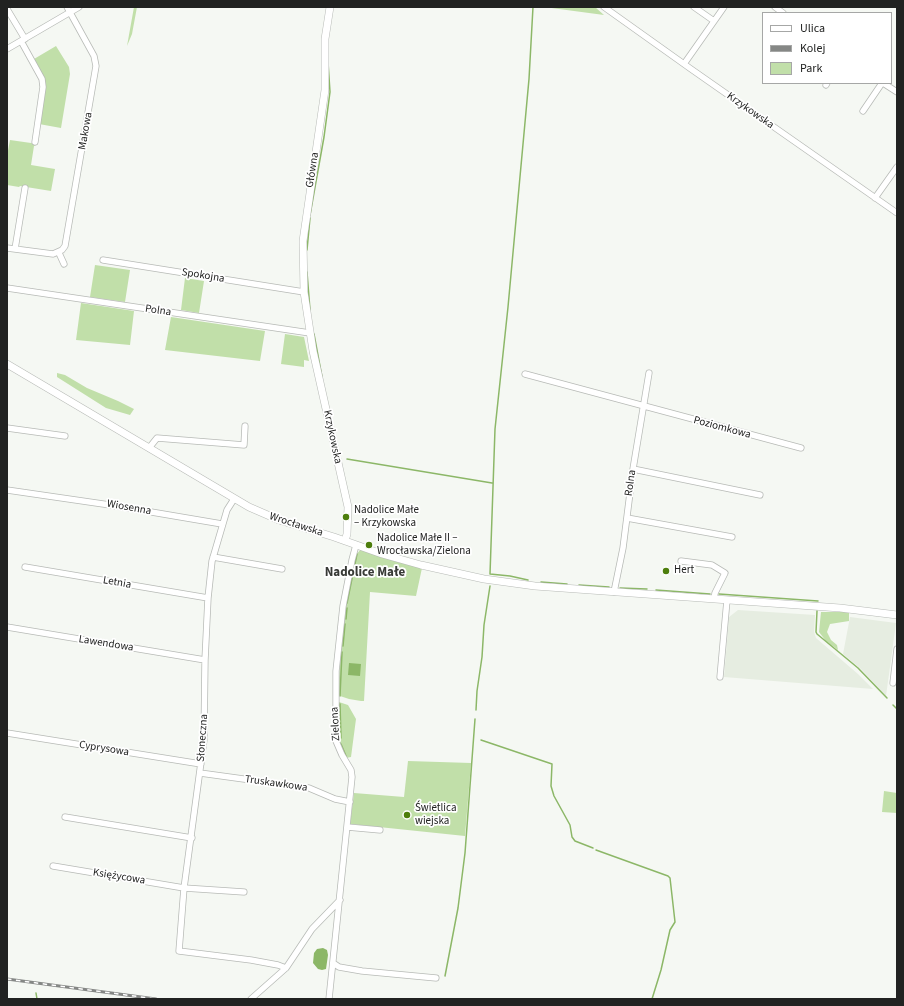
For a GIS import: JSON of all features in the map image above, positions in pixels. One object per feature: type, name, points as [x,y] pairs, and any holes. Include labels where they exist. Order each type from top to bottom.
[{"type":"street","points":[[7,49],[68,10],[79,7]]},
{"type":"street","name":"Główna","points":[[310,333],[304,292],[303,241],[325,90],[325,39],[330,7]]},
{"type":"street","name":"Krzykowska","points":[[604,7],[897,213]]},
{"type":"street","points":[[694,7],[714,21]]},
{"type":"street","points":[[684,64],[724,7]]},
{"type":"street","points":[[7,9],[42,79],[44,87],[35,142]]},
{"type":"street","name":"Makowa","points":[[59,252],[65,246],[69,227],[96,66],[94,56],[68,10]]},
{"type":"street","points":[[863,111],[882,84]]},
{"type":"street","points":[[885,84],[897,92]]},
{"type":"street","points":[[875,198],[897,167]]},
{"type":"street","points":[[15,249],[25,188]]},
{"type":"street","points":[[7,248],[46,254],[59,252],[64,264]]},
{"type":"street","name":"Spokojna","points":[[103,260],[304,292]]},
{"type":"street","name":"Polna","points":[[7,288],[310,333]]},
{"type":"street","name":"Krzykowska","points":[[310,333],[348,507],[347,534],[345,541]]},
{"type":"street","name":"Wrocławska","points":[[7,364],[234,499],[272,518],[382,554],[497,581],[553,588],[874,611],[897,615]]},
{"type":"street","name":"Rolna","points":[[617,593],[633,469],[649,373]]},
{"type":"street","name":"Poziomkowa","points":[[525,374],[801,448]]},
{"type":"street","points":[[149,448],[157,438],[244,445],[245,426]]},
{"type":"street","points":[[7,428],[64,436]]},
{"type":"street","points":[[633,469],[760,495]]},
{"type":"street","name":"Wiosenna","points":[[7,490],[110,504],[222,524]]},
{"type":"street","points":[[222,524],[227,510],[234,499]]},
{"type":"street","points":[[627,518],[732,537]]},
{"type":"street","name":"Słoneczna","points":[[222,524],[213,557],[208,598],[205,660],[204,740],[192,838],[184,888],[179,951],[251,960],[286,968]]},
{"type":"street","name":"Zielona","points":[[329,999],[352,783],[351,770],[336,741],[336,671],[341,621],[356,545]]},
{"type":"street","points":[[213,557],[282,569]]},
{"type":"street","points":[[681,561],[712,565],[725,573],[715,593],[714,599]]},
{"type":"street","name":"Letnia","points":[[25,567],[208,598]]},
{"type":"street","points":[[720,677],[727,600]]},
{"type":"street","name":"Lawendowa","points":[[7,627],[205,660]]},
{"type":"street","points":[[892,683],[897,649]]},
{"type":"street","name":"Cyprysowa","points":[[7,734],[201,764]]},
{"type":"street","name":"Truskawkowa","points":[[200,773],[309,788],[335,799],[350,802]]},
{"type":"street","points":[[65,817],[192,838]]},
{"type":"street","points":[[347,827],[380,830]]},
{"type":"street","name":"Księżycowa","points":[[53,866],[184,888],[244,892]]},
{"type":"street","points":[[251,999],[286,968],[312,929],[340,900]]},
{"type":"street","points":[[333,963],[339,967],[362,971],[436,978]]},
{"type":"shaded area","points":[[738,610],[815,615],[814,632],[816,638],[873,689],[724,677],[729,617]]},
{"type":"shaded area","points":[[850,617],[896,623],[886,696],[861,669],[843,654]]},
{"type":"shaded area","points":[[349,663],[361,664],[360,676],[348,675]]},
{"type":"shaded area","points":[[323,948],[327,950],[328,955],[326,969],[322,970],[318,969],[313,963],[314,953],[317,949]]},
{"type":"green space","points":[[134,7],[137,7],[132,34],[127,46]]},
{"type":"green space","points":[[544,7],[595,7],[604,15]]},
{"type":"green space","points":[[56,46],[69,67],[70,74],[61,128],[39,124],[44,78],[34,59]]},
{"type":"green space","points":[[10,140],[38,144],[34,146],[31,165],[55,169],[51,191],[7,185],[7,156]]},
{"type":"green space","points":[[95,265],[130,270],[125,302],[90,297]]},
{"type":"green space","points":[[185,278],[204,281],[199,313],[181,310]]},
{"type":"green space","points":[[81,303],[134,311],[130,345],[76,340]]},
{"type":"green space","points":[[171,317],[265,331],[260,361],[165,350]]},
{"type":"green space","points":[[285,334],[304,337],[309,361],[304,360],[304,367],[281,364]]},
{"type":"green space","points":[[57,373],[65,375],[87,388],[134,409],[130,415],[106,408],[57,377]]},
{"type":"green space","points":[[361,549],[422,568],[416,596],[370,592],[364,701],[349,699],[338,694],[346,604],[355,556]]},
{"type":"green space","points":[[821,612],[849,612],[849,621],[830,624],[827,632],[831,640],[837,645],[838,650],[826,641],[819,632]]},
{"type":"green space","points":[[339,702],[348,705],[356,719],[351,757],[346,758],[339,745]]},
{"type":"green space","points":[[408,761],[471,763],[465,836],[350,824],[354,793],[404,797]]},
{"type":"green space","points":[[884,791],[897,793],[897,813],[882,812]]},
{"type":"waterway","points":[[528,580],[490,574],[495,429],[529,79],[533,7]]},
{"type":"waterway","points":[[310,215],[324,137],[330,92],[328,62]]},
{"type":"waterway","points":[[307,250],[310,218]]},
{"type":"waterway","points":[[307,272],[310,310]]},
{"type":"waterway","points":[[314,334],[322,377]]},
{"type":"waterway","points":[[347,459],[492,483]]},
{"type":"waterway","points":[[347,603],[357,554]]},
{"type":"waterway","points":[[541,582],[567,584]]},
{"type":"waterway","points":[[579,585],[609,587]]},
{"type":"waterway","points":[[476,710],[484,625],[490,586]]},
{"type":"waterway","points":[[620,588],[647,589]]},
{"type":"waterway","points":[[656,590],[710,594]]},
{"type":"waterway","points":[[719,594],[818,601]]},
{"type":"waterway","points":[[346,619],[347,608]]},
{"type":"waterway","points":[[817,611],[817,634],[858,668],[887,698]]},
{"type":"waterway","points":[[343,646],[345,624]]},
{"type":"waterway","points":[[340,696],[342,652]]},
{"type":"waterway","points":[[340,704],[341,738]]},
{"type":"waterway","points":[[893,705],[897,709]]},
{"type":"waterway","points":[[445,976],[458,908],[465,853],[475,719]]},
{"type":"waterway","points":[[481,740],[552,764],[551,786],[554,796],[570,825],[572,837],[575,841],[593,848]]},
{"type":"waterway","points":[[341,744],[346,756]]},
{"type":"waterway","points":[[596,850],[670,878],[675,922],[670,930],[661,970],[652,999]]},
{"type":"waterway","points":[[36,993],[37,999]]},
{"type":"railway","points":[[7,979],[156,999]]},
{"type":"place","name":"Nadolice Małe – Krzykowska","points":[[346,517]]},
{"type":"place","name":"Nadolice Małe II – Wrocławska/Zielona","points":[[369,545]]},
{"type":"place","name":"Hert","points":[[666,571]]},
{"type":"place","name":"Świetlica wiejska","points":[[407,815]]},
{"type":"district","name":"Nadolice Małe","points":[[365,573]]}]
